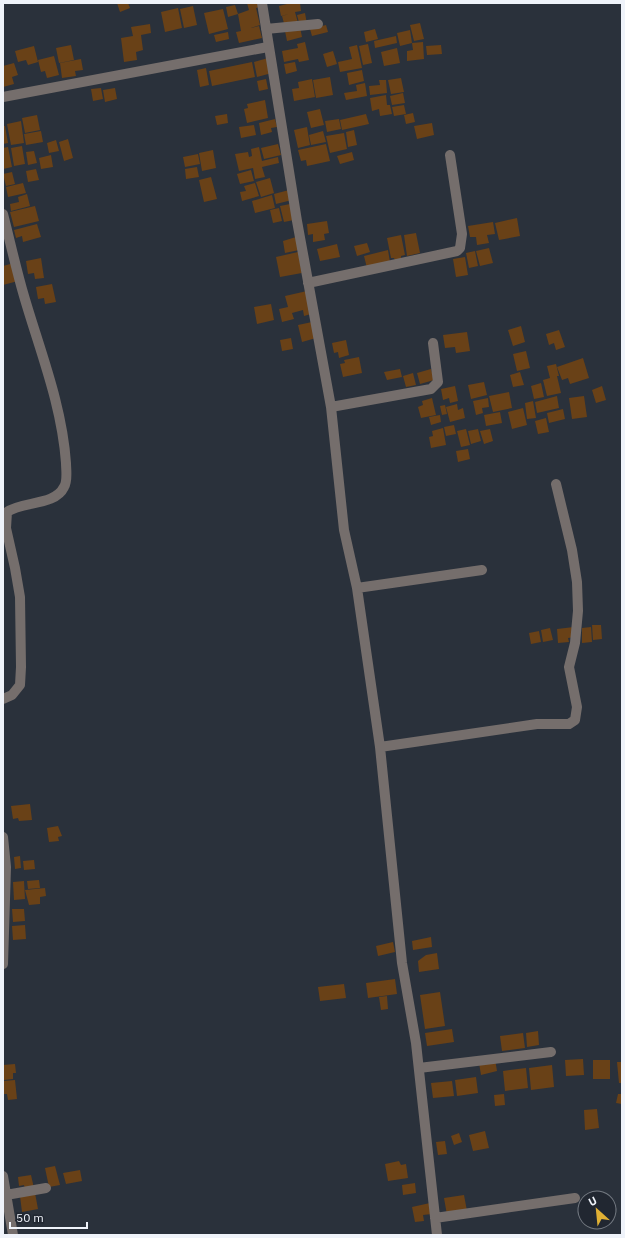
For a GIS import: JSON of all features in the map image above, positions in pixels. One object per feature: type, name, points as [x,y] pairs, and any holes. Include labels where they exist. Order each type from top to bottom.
[{"type":"street","points":[[262,3],[268,47],[308,283],[331,407],[344,530],[357,588],[380,747],[402,962],[419,1068],[437,1235]]},
{"type":"street","points":[[266,29],[318,24]]},
{"type":"street","points":[[3,97],[268,47]]},
{"type":"street","points":[[308,283],[457,250],[460,248],[462,234],[450,155]]},
{"type":"street","points":[[3,214],[10,247],[41,344],[60,417],[66,469],[65,487],[57,495],[40,502],[14,507],[7,512],[6,528],[16,568],[20,597],[21,667],[20,685],[16,692],[3,699]]},
{"type":"street","points":[[331,407],[400,396],[431,389],[436,386],[438,382],[433,343]]},
{"type":"street","points":[[380,747],[537,724],[569,724],[575,720],[577,707],[569,667],[575,643],[578,611],[577,582],[572,550],[556,484]]},
{"type":"street","points":[[357,588],[482,570]]},
{"type":"street","points":[[3,837],[6,867],[3,964]]},
{"type":"street","points":[[419,1068],[551,1052]]},
{"type":"street","points":[[3,1176],[13,1235]]},
{"type":"street","points":[[6,1195],[46,1188]]},
{"type":"street","points":[[435,1218],[575,1198]]},
{"type":"building","points":[[117,3],[128,3],[130,8],[120,12]]},
{"type":"building","points":[[247,3],[259,3],[260,7],[256,8],[260,25],[251,28],[259,26],[262,38],[239,43],[236,32],[241,31],[238,14],[249,10]]},
{"type":"building","points":[[291,3],[300,3],[301,11],[295,12],[298,23],[285,27],[282,16],[289,14],[281,16],[279,6]]},
{"type":"building","points":[[235,5],[238,14],[228,17],[226,7]]},
{"type":"building","points":[[193,6],[197,25],[184,28],[180,9]]},
{"type":"building","points":[[178,8],[182,28],[165,32],[161,12]]},
{"type":"building","points":[[223,9],[228,29],[209,34],[204,13]]},
{"type":"building","points":[[305,13],[307,24],[300,26],[297,15]]},
{"type":"building","points":[[420,23],[424,39],[414,41],[410,25]]},
{"type":"building","points":[[150,24],[151,33],[141,35],[143,50],[136,52],[137,60],[124,62],[121,38],[133,36],[131,27]]},
{"type":"building","points":[[326,25],[328,32],[312,36],[310,29]]},
{"type":"building","points":[[300,27],[302,37],[287,41],[285,31]]},
{"type":"building","points":[[375,29],[378,39],[366,42],[364,32]]},
{"type":"building","points":[[410,30],[412,43],[400,46],[397,33]]},
{"type":"building","points":[[228,32],[229,39],[216,42],[214,35]]},
{"type":"building","points":[[396,36],[397,43],[375,48],[374,41]]},
{"type":"building","points":[[305,42],[309,60],[299,62],[298,59],[284,62],[282,51],[298,48],[297,44]]},
{"type":"building","points":[[423,42],[424,59],[407,61],[407,51],[413,50],[412,43]]},
{"type":"building","points":[[368,44],[372,63],[363,65],[359,46]]},
{"type":"building","points":[[71,45],[74,60],[59,63],[56,48]]},
{"type":"building","points":[[357,45],[362,68],[340,72],[338,62],[352,59],[349,47]]},
{"type":"building","points":[[441,45],[442,54],[427,55],[426,46]]},
{"type":"building","points":[[34,46],[38,62],[28,65],[26,60],[18,62],[15,51]]},
{"type":"building","points":[[397,48],[400,63],[384,66],[381,52]]},
{"type":"building","points":[[333,51],[337,64],[327,67],[323,54]]},
{"type":"building","points":[[54,56],[59,75],[47,78],[45,71],[41,72],[38,60]]},
{"type":"building","points":[[268,58],[272,73],[257,77],[254,62]]},
{"type":"building","points":[[81,59],[83,70],[75,71],[76,76],[62,78],[60,63]]},
{"type":"building","points":[[252,62],[255,77],[212,86],[209,71]]},
{"type":"building","points":[[295,62],[297,71],[286,74],[284,64]]},
{"type":"building","points":[[14,63],[18,75],[12,77],[14,84],[3,87],[3,66]]},
{"type":"building","points":[[206,68],[209,85],[200,87],[197,70]]},
{"type":"building","points":[[362,70],[364,81],[349,85],[347,73]]},
{"type":"building","points":[[330,77],[333,95],[316,98],[313,80]]},
{"type":"building","points":[[401,78],[404,92],[391,94],[388,80]]},
{"type":"building","points":[[266,79],[268,89],[259,91],[257,81]]},
{"type":"building","points":[[312,79],[315,97],[294,101],[292,89],[299,88],[298,82]]},
{"type":"building","points":[[379,80],[386,80],[387,93],[370,95],[369,86],[380,85]]},
{"type":"building","points":[[365,83],[367,96],[346,100],[344,93],[357,91],[356,85]]},
{"type":"building","points":[[101,88],[103,99],[93,101],[91,89]]},
{"type":"building","points":[[115,88],[117,99],[105,102],[103,90]]},
{"type":"building","points":[[403,93],[405,103],[392,105],[390,96]]},
{"type":"building","points":[[386,95],[387,105],[390,105],[392,114],[380,116],[379,109],[372,111],[370,98]]},
{"type":"building","points":[[265,100],[268,118],[247,123],[244,109],[248,108],[247,104]]},
{"type":"building","points":[[404,105],[406,114],[394,116],[392,107]]},
{"type":"building","points":[[320,109],[324,125],[311,128],[307,112]]},
{"type":"building","points":[[413,113],[415,122],[406,124],[404,115]]},
{"type":"building","points":[[227,114],[228,123],[217,125],[215,116]]},
{"type":"building","points":[[366,114],[369,124],[342,130],[340,120]]},
{"type":"building","points":[[37,115],[40,130],[25,133],[22,118]]},
{"type":"building","points":[[275,119],[277,127],[271,128],[272,132],[261,135],[259,123]]},
{"type":"building","points":[[339,119],[341,129],[327,132],[325,121]]},
{"type":"building","points":[[21,121],[24,143],[11,145],[7,124]]},
{"type":"building","points":[[432,123],[434,135],[417,139],[414,126]]},
{"type":"building","points":[[254,125],[256,135],[241,138],[239,127]]},
{"type":"building","points":[[3,126],[5,126],[8,143],[3,144]]},
{"type":"building","points":[[307,127],[310,145],[298,148],[294,130]]},
{"type":"building","points":[[354,130],[357,145],[348,147],[346,132]]},
{"type":"building","points":[[41,131],[43,142],[26,145],[24,134]]},
{"type":"building","points":[[323,131],[326,142],[311,145],[309,135]]},
{"type":"building","points":[[344,133],[347,149],[330,153],[326,136]]},
{"type":"building","points":[[68,139],[73,158],[64,161],[59,142]]},
{"type":"building","points":[[56,140],[59,151],[49,153],[47,143]]},
{"type":"building","points":[[278,144],[281,155],[264,159],[261,148]]},
{"type":"building","points":[[326,144],[330,161],[307,166],[306,160],[301,161],[298,150]]},
{"type":"building","points":[[22,146],[25,164],[14,166],[11,148]]},
{"type":"building","points":[[8,147],[12,167],[3,169],[3,148]]},
{"type":"building","points":[[259,147],[262,161],[278,157],[279,163],[262,167],[265,177],[255,179],[253,168],[239,171],[235,154],[248,152],[249,157],[252,156],[251,149]]},
{"type":"building","points":[[213,150],[216,168],[202,171],[199,153]]},
{"type":"building","points":[[34,151],[37,163],[28,165],[26,152]]},
{"type":"building","points":[[352,152],[354,160],[340,164],[337,156]]},
{"type":"building","points":[[198,154],[200,164],[185,167],[183,157]]},
{"type":"building","points":[[51,155],[53,167],[41,169],[39,158]]},
{"type":"building","points":[[197,167],[199,177],[186,179],[185,169]]},
{"type":"building","points":[[36,169],[39,180],[28,182],[26,171]]},
{"type":"building","points":[[251,170],[254,181],[240,184],[237,174]]},
{"type":"building","points":[[12,172],[15,184],[6,186],[3,174]]},
{"type":"building","points":[[211,177],[217,199],[204,202],[199,180]]},
{"type":"building","points":[[270,178],[274,193],[261,197],[256,182]]},
{"type":"building","points":[[23,183],[26,193],[8,197],[6,187]]},
{"type":"building","points":[[255,183],[259,196],[242,201],[240,192],[246,191],[244,186]]},
{"type":"building","points":[[289,190],[292,200],[276,204],[274,194]]},
{"type":"building","points":[[27,194],[30,206],[11,211],[10,204],[19,202],[18,197]]},
{"type":"building","points":[[272,195],[275,208],[255,213],[252,201]]},
{"type":"building","points":[[290,204],[294,220],[284,222],[280,206]]},
{"type":"building","points":[[35,206],[39,221],[14,227],[10,212]]},
{"type":"building","points":[[279,208],[282,221],[273,223],[270,210]]},
{"type":"building","points":[[517,218],[520,236],[499,240],[495,223]]},
{"type":"building","points":[[327,221],[329,233],[324,234],[325,240],[313,242],[313,234],[308,235],[307,224]]},
{"type":"building","points":[[493,222],[495,234],[487,235],[489,243],[477,245],[476,237],[470,237],[468,226]]},
{"type":"building","points":[[37,224],[41,237],[23,242],[22,236],[16,238],[14,230]]},
{"type":"building","points":[[416,233],[420,253],[407,256],[404,235]]},
{"type":"building","points":[[401,235],[405,255],[401,256],[401,259],[395,260],[394,258],[391,258],[387,238]]},
{"type":"building","points":[[296,237],[299,250],[285,253],[283,241]]},
{"type":"building","points":[[367,243],[370,252],[357,256],[354,246]]},
{"type":"building","points":[[337,244],[340,257],[320,261],[317,249]]},
{"type":"building","points":[[489,248],[493,263],[480,266],[476,251]]},
{"type":"building","points":[[388,250],[390,262],[367,268],[364,256]]},
{"type":"building","points":[[475,251],[478,266],[469,268],[466,253]]},
{"type":"building","points":[[298,252],[302,273],[280,277],[276,257]]},
{"type":"building","points":[[465,257],[468,275],[456,277],[453,259]]},
{"type":"building","points":[[41,258],[44,278],[35,279],[34,273],[28,274],[26,261]]},
{"type":"building","points":[[14,263],[18,281],[3,285],[3,266]]},
{"type":"building","points":[[52,284],[56,302],[45,304],[44,298],[38,299],[36,287]]},
{"type":"building","points":[[307,291],[311,314],[304,316],[303,310],[292,313],[294,319],[282,322],[279,309],[288,307],[285,296]]},
{"type":"building","points":[[271,304],[274,320],[257,324],[254,307]]},
{"type":"building","points":[[312,322],[316,338],[302,342],[298,325]]},
{"type":"building","points":[[521,326],[525,342],[513,346],[508,330]]},
{"type":"building","points":[[559,330],[565,347],[556,350],[554,343],[549,345],[546,334]]},
{"type":"building","points":[[467,332],[470,351],[456,353],[455,347],[445,348],[443,335]]},
{"type":"building","points":[[291,338],[293,349],[282,351],[280,340]]},
{"type":"building","points":[[346,340],[349,355],[339,358],[338,352],[334,353],[332,343]]},
{"type":"building","points":[[526,351],[530,368],[517,371],[513,354]]},
{"type":"building","points":[[359,357],[362,373],[343,377],[340,364],[345,363],[344,360]]},
{"type":"building","points":[[583,358],[589,378],[570,384],[568,378],[562,380],[557,367]]},
{"type":"building","points":[[556,364],[561,393],[547,396],[543,380],[550,378],[547,366]]},
{"type":"building","points":[[400,369],[402,377],[387,380],[384,372]]},
{"type":"building","points":[[431,369],[434,380],[420,384],[417,373]]},
{"type":"building","points":[[520,372],[524,385],[513,387],[510,375]]},
{"type":"building","points":[[413,373],[416,385],[406,387],[403,376]]},
{"type":"building","points":[[484,382],[487,395],[471,399],[468,385]]},
{"type":"building","points":[[541,383],[544,397],[534,399],[531,386]]},
{"type":"building","points":[[455,386],[458,401],[450,403],[449,398],[443,400],[441,389]]},
{"type":"building","points":[[602,386],[606,400],[596,403],[592,390]]},
{"type":"building","points":[[509,392],[512,408],[493,412],[489,396]]},
{"type":"building","points":[[557,396],[559,408],[537,413],[535,402]]},
{"type":"building","points":[[584,396],[587,417],[572,419],[569,398]]},
{"type":"building","points":[[432,398],[436,415],[421,418],[418,407],[423,405],[422,401]]},
{"type":"building","points":[[488,398],[489,407],[482,408],[483,413],[476,415],[473,401]]},
{"type":"building","points":[[533,401],[536,418],[527,419],[525,403]]},
{"type":"building","points":[[457,404],[458,410],[463,408],[465,418],[450,422],[446,407]]},
{"type":"building","points":[[445,405],[447,414],[442,415],[440,406]]},
{"type":"building","points":[[523,408],[527,425],[512,429],[508,412]]},
{"type":"building","points":[[563,409],[565,419],[549,423],[547,413]]},
{"type":"building","points":[[500,412],[502,423],[486,426],[484,415]]},
{"type":"building","points":[[440,415],[441,422],[431,425],[429,417]]},
{"type":"building","points":[[546,418],[549,432],[538,434],[535,421]]},
{"type":"building","points":[[454,425],[456,434],[446,436],[444,427]]},
{"type":"building","points":[[443,428],[446,445],[431,448],[429,437],[433,436],[432,431]]},
{"type":"building","points":[[466,429],[470,445],[461,447],[457,431]]},
{"type":"building","points":[[478,429],[481,441],[471,444],[468,431]]},
{"type":"building","points":[[490,429],[493,441],[484,444],[480,431]]},
{"type":"building","points":[[468,449],[470,459],[458,462],[456,451]]},
{"type":"building","points":[[592,625],[601,625],[602,639],[593,640]]},
{"type":"building","points":[[574,627],[575,637],[568,638],[569,642],[558,643],[557,629]]},
{"type":"building","points":[[591,627],[592,642],[582,643],[582,628]]},
{"type":"building","points":[[550,628],[553,640],[543,642],[541,630]]},
{"type":"building","points":[[539,631],[541,642],[531,644],[529,633]]},
{"type":"building","points":[[30,804],[32,820],[19,821],[18,818],[13,819],[11,806]]},
{"type":"building","points":[[58,826],[62,836],[58,837],[59,841],[49,842],[47,828]]},
{"type":"building","points":[[20,856],[21,868],[15,869],[14,857]]},
{"type":"building","points":[[34,860],[35,869],[24,870],[23,861]]},
{"type":"building","points":[[39,880],[40,888],[28,889],[27,881]]},
{"type":"building","points":[[24,881],[25,899],[14,900],[13,882]]},
{"type":"building","points":[[45,888],[46,896],[40,897],[40,904],[29,905],[25,890]]},
{"type":"building","points":[[12,909],[24,909],[25,921],[13,922]]},
{"type":"building","points":[[25,925],[26,939],[13,940],[12,926]]},
{"type":"building","points":[[431,937],[432,947],[413,950],[412,941]]},
{"type":"building","points":[[393,942],[395,952],[378,956],[376,946]]},
{"type":"building","points":[[437,953],[439,969],[419,972],[418,961],[426,955]]},
{"type":"building","points":[[395,979],[397,994],[368,998],[366,983]]},
{"type":"building","points":[[344,984],[346,998],[320,1001],[318,987]]},
{"type":"building","points":[[440,992],[445,1026],[425,1029],[420,995]]},
{"type":"building","points":[[387,996],[388,1009],[381,1010],[379,997]]},
{"type":"building","points":[[452,1029],[454,1042],[427,1046],[425,1033]]},
{"type":"building","points":[[538,1031],[539,1045],[527,1047],[526,1033]]},
{"type":"building","points":[[523,1033],[525,1048],[502,1051],[500,1036]]},
{"type":"building","points":[[495,1059],[497,1071],[481,1075],[479,1063]]},
{"type":"building","points":[[583,1059],[584,1075],[566,1076],[565,1060]]},
{"type":"building","points":[[593,1060],[610,1060],[610,1079],[593,1079]]},
{"type":"building","points":[[617,1062],[622,1062],[622,1083],[619,1083]]},
{"type":"building","points":[[15,1064],[16,1073],[13,1073],[13,1079],[4,1080],[3,1065]]},
{"type":"building","points":[[552,1065],[554,1087],[531,1090],[529,1068]]},
{"type":"building","points":[[526,1068],[528,1088],[505,1091],[503,1071]]},
{"type":"building","points":[[476,1077],[478,1093],[457,1096],[455,1080]]},
{"type":"building","points":[[15,1080],[17,1099],[8,1100],[7,1094],[3,1094],[3,1081]]},
{"type":"building","points":[[452,1081],[454,1096],[433,1098],[431,1083]]},
{"type":"building","points":[[504,1094],[505,1105],[495,1106],[494,1095]]},
{"type":"building","points":[[618,1094],[622,1094],[622,1104],[616,1103]]},
{"type":"building","points":[[597,1109],[599,1128],[585,1130],[584,1110]]},
{"type":"building","points":[[485,1131],[489,1148],[473,1151],[469,1135]]},
{"type":"building","points":[[459,1133],[462,1142],[454,1145],[451,1136]]},
{"type":"building","points":[[445,1141],[447,1154],[438,1155],[436,1142]]},
{"type":"building","points":[[399,1161],[401,1165],[406,1164],[408,1178],[388,1181],[385,1164]]},
{"type":"building","points":[[55,1166],[60,1185],[49,1187],[45,1168]]},
{"type":"building","points":[[80,1170],[82,1181],[66,1184],[63,1173]]},
{"type":"building","points":[[31,1175],[34,1188],[25,1189],[24,1185],[19,1186],[18,1177]]},
{"type":"building","points":[[415,1183],[416,1193],[403,1195],[402,1185]]},
{"type":"building","points":[[35,1193],[38,1209],[22,1212],[20,1196]]},
{"type":"building","points":[[464,1195],[467,1211],[447,1215],[444,1198]]},
{"type":"building","points":[[430,1203],[432,1214],[423,1215],[424,1221],[415,1222],[412,1207]]}]
